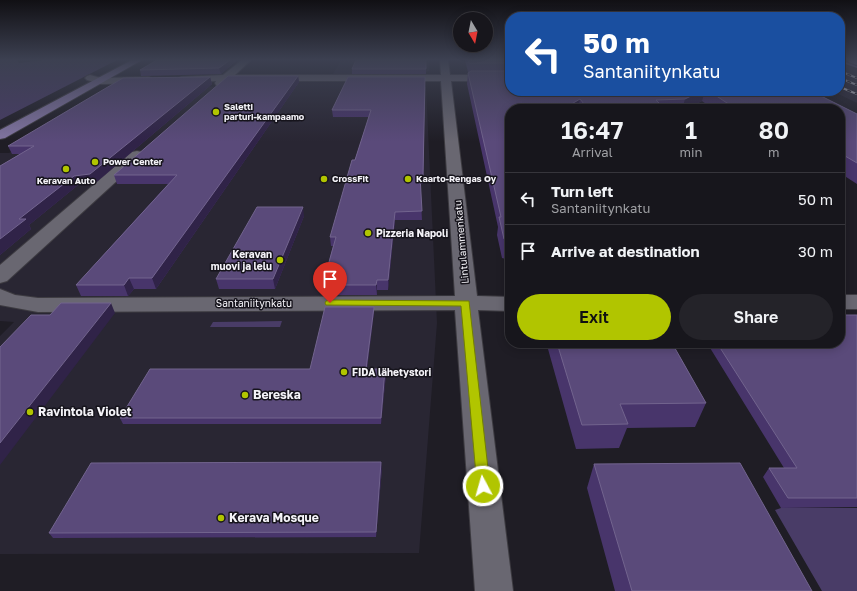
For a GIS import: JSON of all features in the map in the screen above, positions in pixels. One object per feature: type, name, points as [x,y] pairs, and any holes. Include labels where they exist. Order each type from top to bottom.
[{"type":"main road","points":[[0,124],[78,88]]},
{"type":"main road","points":[[0,136],[83,88]]},
{"type":"street","name":"Lintulammenkatu","points":[[447,88],[464,268],[468,338],[494,591]]},
{"type":"street","points":[[0,278],[9,268],[146,148]]},
{"type":"street","name":"Santaniitynkatu","points":[[0,296],[10,301],[38,304],[416,302],[505,304]]},
{"type":"street","points":[[845,302],[857,302]]},
{"type":"shaded area","points":[[0,88],[63,88],[0,120]]},
{"type":"shaded area","points":[[119,88],[426,88],[437,323],[419,553],[0,554],[0,336],[14,322],[0,321],[0,153],[9,153]]},
{"type":"shaded area","points":[[845,88],[857,88],[857,103],[842,96],[845,96]]},
{"type":"shaded area","points":[[282,321],[280,327],[210,327],[213,322]]},
{"type":"shaded area","points":[[781,508],[857,508],[857,591],[822,591],[775,510]]},
{"type":"building","points":[[107,88],[197,88],[90,174],[74,176],[19,219],[26,219],[0,239],[0,166],[34,146],[8,146]]},
{"type":"building","points":[[215,88],[290,88],[152,278],[129,278],[124,285],[76,285],[177,175],[114,175]]},
{"type":"building","points":[[343,88],[425,88],[423,176],[420,176],[422,211],[395,212],[388,280],[377,280],[376,285],[329,285],[330,280],[324,280],[336,237],[330,237],[352,160],[355,160],[371,110],[332,110]]},
{"type":"building","points":[[471,88],[505,88],[505,96],[691,96],[685,99],[656,100],[660,104],[584,104],[580,99],[572,104],[505,104],[505,239],[499,217],[501,217]]},
{"type":"building","points":[[716,96],[821,96],[837,104],[728,104]]},
{"type":"building","points":[[845,108],[857,114],[857,163],[845,156]]},
{"type":"building","points":[[257,207],[303,207],[273,279],[216,279]]},
{"type":"building","points":[[61,303],[111,303],[0,443],[0,347],[31,315],[50,315]]},
{"type":"building","points":[[325,307],[374,307],[366,369],[385,369],[381,418],[120,418],[150,369],[310,369]]},
{"type":"building","points":[[845,315],[857,315],[857,498],[788,498],[769,468],[797,468],[720,348],[845,348]]},
{"type":"building","points":[[559,348],[675,348],[706,403],[620,404],[628,424],[582,425]]},
{"type":"building","name":"Kerava Mosque","points":[[381,462],[376,532],[49,533],[91,463]]},
{"type":"building","points":[[740,463],[812,591],[632,591],[594,464]]},
{"type":"railway","points":[[845,89],[857,94]]},
{"type":"place","name":"Saletti parturi-kampaamo","points":[[216,112]]},
{"type":"place","name":"Power Center","points":[[95,162]]},
{"type":"place","name":"Keravan Auto","points":[[66,169]]},
{"type":"place","name":"CrossFit","points":[[324,179]]},
{"type":"place","name":"Kaarto-Rengas Oy","points":[[408,179]]},
{"type":"place","name":"Pizzeria Napoli","points":[[368,233]]},
{"type":"place","name":"Keravan muovi ja lelu","points":[[280,260]]},
{"type":"place","name":"FIDA lähetystori","points":[[344,372]]},
{"type":"place","name":"Bereska","points":[[245,395]]},
{"type":"place","name":"Ravintola Violet","points":[[30,412]]},
{"type":"place","name":"Kerava Mosque","points":[[221,518]]},
{"type":"route","points":[[330,303],[466,303],[468,338],[483,486]]}]
